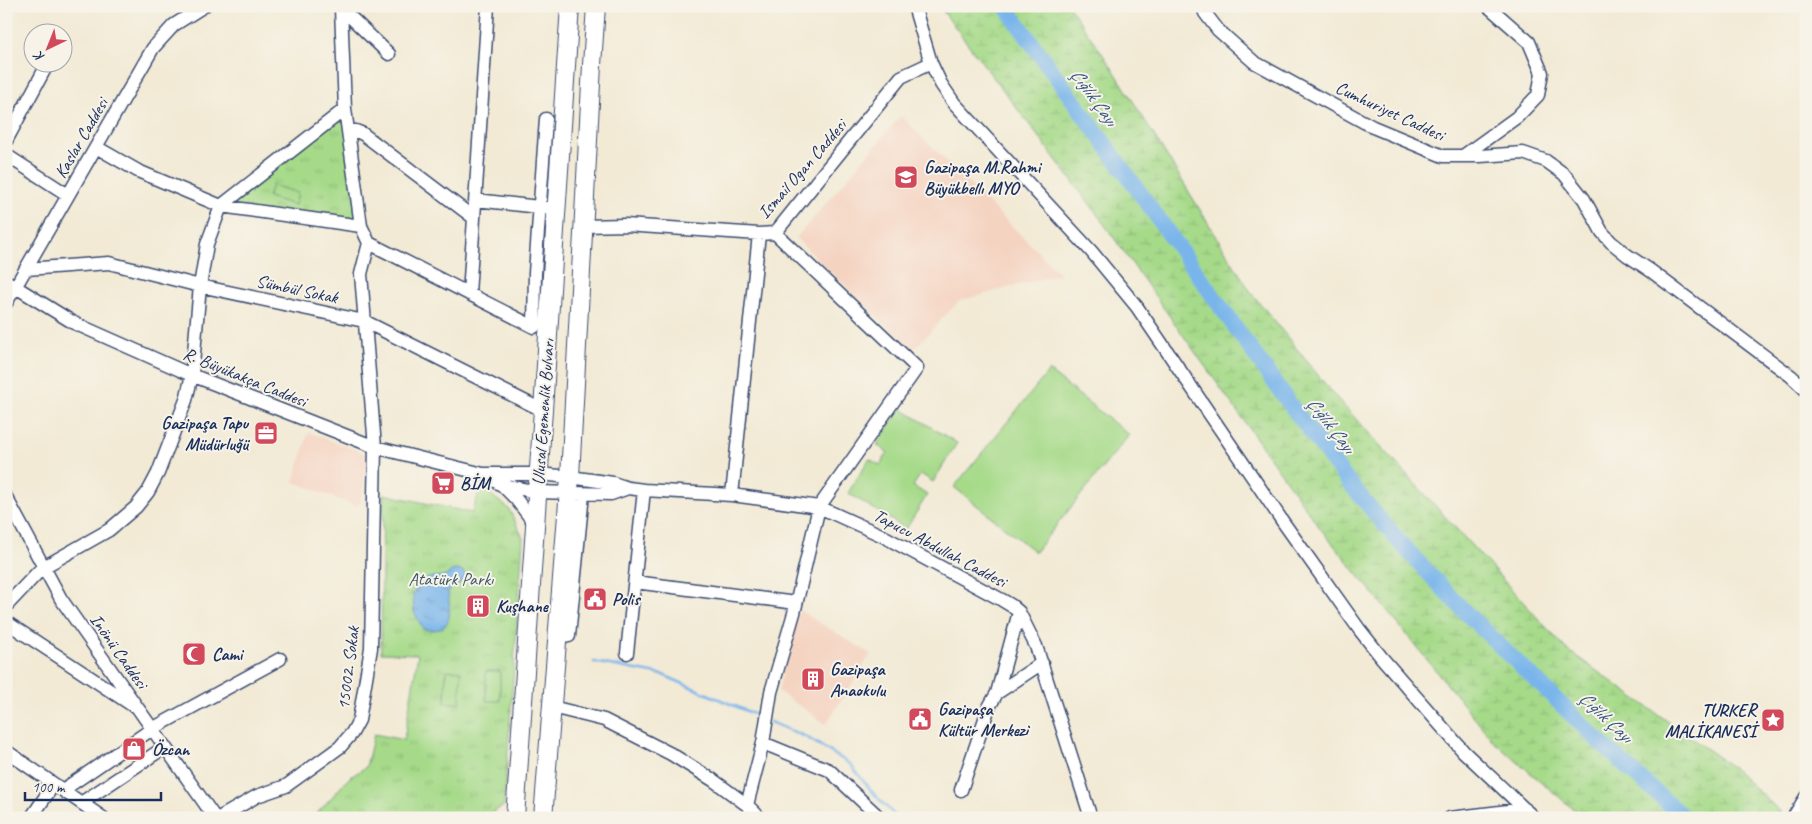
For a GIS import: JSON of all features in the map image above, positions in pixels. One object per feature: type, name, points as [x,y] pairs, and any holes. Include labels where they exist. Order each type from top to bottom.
[{"type":"highway","name":"Ulusal Egemenlik Bulvarı","points":[[515,818],[544,411],[548,208],[570,6]]},
{"type":"highway","name":"Ulusal Egemenlik Bulvarı","points":[[544,818],[552,707],[574,488],[584,226],[596,6]]},
{"type":"street","name":"Kaslar Caddesi","points":[[6,303],[12,284],[26,269],[154,48],[174,25],[204,6]]},
{"type":"street","points":[[914,6],[931,63],[941,84],[954,103],[1091,251],[1137,308],[1288,529],[1359,629],[1382,658],[1464,752],[1529,814]]},
{"type":"street","name":"Cumhuriyet Caddesi","points":[[1203,6],[1205,13],[1218,30],[1254,62],[1373,127],[1443,156],[1523,153],[1546,161],[1564,174],[1584,198],[1602,232],[1611,242],[1791,376],[1806,390]]},
{"type":"street","points":[[1463,156],[1517,117],[1538,95],[1542,73],[1529,42],[1488,6]]},
{"type":"street","points":[[340,7],[345,109],[361,226],[369,244],[534,327],[548,208],[546,119]]},
{"type":"street","points":[[340,7],[389,54]]},
{"type":"street","points":[[469,294],[486,7]]},
{"type":"street","name":"Ismail Ogan Caddesi","points":[[584,226],[625,225],[759,234],[775,233],[901,77],[931,63]]},
{"type":"street","points":[[6,140],[43,72]]},
{"type":"street","points":[[6,606],[42,568],[109,530],[136,507],[148,492],[158,473],[180,417],[192,375],[200,286],[207,244],[221,206],[345,109]]},
{"type":"street","points":[[348,130],[363,134],[474,218]]},
{"type":"street","points":[[96,147],[138,171],[221,206],[361,226]]},
{"type":"street","points":[[6,155],[68,196]]},
{"type":"street","points":[[476,200],[548,208]]},
{"type":"street","points":[[747,805],[763,743],[770,697],[796,603],[819,507],[917,368],[775,233]]},
{"type":"street","points":[[732,495],[759,234]]},
{"type":"street","name":"15002. Sokak","points":[[219,818],[257,796],[286,786],[340,747],[352,734],[359,720],[371,648],[375,447],[361,274],[369,244]]},
{"type":"street","name":"Sümbül Sokak","points":[[26,269],[110,263],[200,286],[364,321],[544,411]]},
{"type":"street","name":"R. Büyükakça Caddesi","points":[[12,284],[74,323],[192,375],[375,447],[483,474],[539,474],[574,488]]},
{"type":"street","name":"R. Büyükakça Caddesi","points":[[483,474],[502,485],[537,492],[574,488]]},
{"type":"street","name":"Tapucu Abdullah Caddesi","points":[[574,488],[613,483],[628,488],[644,490],[732,495],[819,507],[881,535],[1012,606],[1019,612],[1032,635],[1091,818]]},
{"type":"street","points":[[502,485],[535,524]]},
{"type":"street","points":[[569,636],[574,488]]},
{"type":"street","name":"Tapucu Abdullah Caddesi","points":[[574,488],[612,494],[628,488]]},
{"type":"street","points":[[627,653],[644,490]]},
{"type":"street","name":"Inönü Caddesi","points":[[6,497],[42,568],[61,599],[215,818]]},
{"type":"street","points":[[635,582],[796,603]]},
{"type":"street","points":[[961,790],[989,707],[997,693],[1019,612]]},
{"type":"street","points":[[6,622],[138,709]]},
{"type":"street","points":[[31,818],[59,787],[152,728],[280,659]]},
{"type":"street","points":[[997,693],[1042,663]]},
{"type":"street","points":[[552,707],[604,720],[671,754],[713,780],[747,805],[760,818]]},
{"type":"street","points":[[763,743],[829,770],[880,818]]},
{"type":"street","points":[[81,803],[165,747]]},
{"type":"street","points":[[6,751],[103,818]]},
{"type":"street","points":[[1793,818],[1805,798]]},
{"type":"street","points":[[1450,818],[1529,814]]},
{"type":"shaded area","name":"Gazipaşa M.Rahmi Büyükbellı MYO","points":[[901,116],[1060,274],[959,301],[912,351],[796,238]]},
{"type":"shaded area","points":[[311,433],[370,455],[360,503],[356,506],[294,482],[308,434]]},
{"type":"shaded area","points":[[799,610],[871,654],[826,724],[778,691]]},
{"type":"green space","points":[[939,6],[1069,6],[1115,72],[1250,291],[1334,395],[1566,649],[1732,767],[1787,818],[1584,818],[1494,742],[1320,528],[1092,207]]},
{"type":"green space","points":[[345,109],[361,226],[221,206]]},
{"type":"green space","points":[[272,185],[298,193],[295,205],[268,197]]},
{"type":"green space","points":[[1049,371],[1129,435],[1035,552],[954,487]]},
{"type":"green space","points":[[900,408],[957,443],[933,482],[921,474],[913,486],[927,495],[906,529],[848,493],[869,459],[880,465],[888,453],[877,445]]},
{"type":"green space","name":"Atatürk Parkı","points":[[481,487],[509,509],[523,538],[504,806],[481,818],[313,818],[349,778],[366,767],[374,734],[404,740],[418,654],[381,653],[383,494],[472,513]]},
{"type":"green space","points":[[446,670],[461,671],[460,703],[445,703]]},
{"type":"green space","points":[[486,671],[500,671],[500,701],[486,701]]},
{"type":"water","points":[[451,571],[463,571],[465,577],[448,591],[449,614],[446,625],[441,629],[423,629],[414,612],[413,593],[424,580],[432,577],[446,576]]},
{"type":"waterway","name":"Çığlık Çayı","points":[[1005,6],[1289,403],[1342,474],[1372,510],[1467,614],[1604,746],[1684,818]]},
{"type":"waterway","points":[[594,662],[663,675],[763,718]]},
{"type":"waterway","points":[[770,722],[806,737],[850,764],[874,794],[897,818]]},
{"type":"place","name":"Gazipaşa M.Rahmi Büyükbellı MYO","points":[[906,177]]},
{"type":"place","name":"Gazipaşa Tapu Müdürluğü","points":[[266,433]]},
{"type":"place","name":"BİM","points":[[443,483]]},
{"type":"place","name":"Polis","points":[[595,599]]},
{"type":"place","name":"Kuşhane","points":[[478,606]]},
{"type":"place","name":"Cami","points":[[194,654]]},
{"type":"place","name":"Gazipaşa Anaokulu","points":[[813,679]]},
{"type":"place","name":"Gazipaşa Kültür Merkezi","points":[[920,719]]},
{"type":"place","name":"TURKER MALİKANESİ","points":[[1773,720]]},
{"type":"place","name":"Özcan","points":[[134,749]]}]
